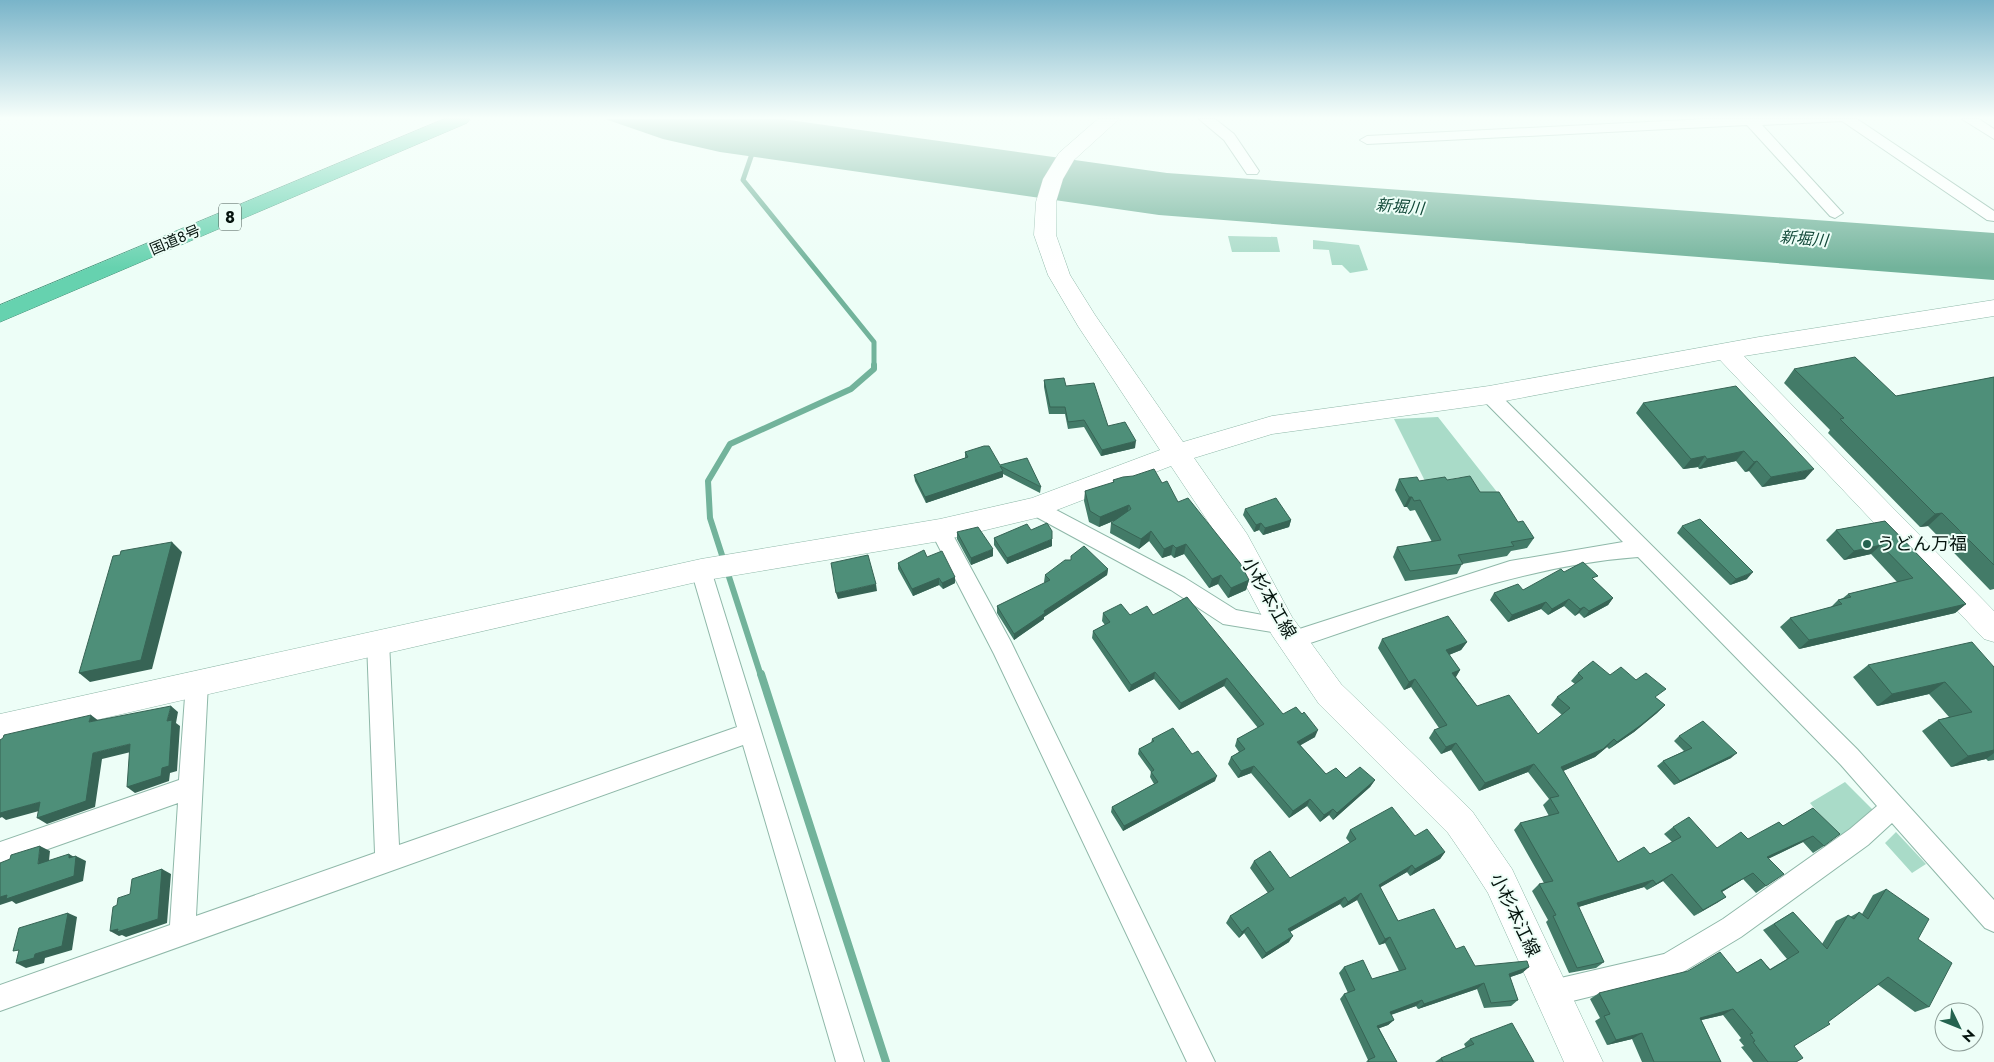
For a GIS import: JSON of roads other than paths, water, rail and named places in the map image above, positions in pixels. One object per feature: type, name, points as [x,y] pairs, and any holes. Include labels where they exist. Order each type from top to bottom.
[{"type":"highway","name":"国道8号","points":[[0,298],[309,169]]},
{"type":"highway","name":"国道8号","points":[[0,314],[343,169]]},
{"type":"street","name":"小杉本江線","points":[[1059,169],[1053,179],[1046,202],[1045,235],[1059,275],[1086,320],[1236,542],[1287,633],[1330,694],[1465,829],[1500,881],[1584,1062]]},
{"type":"street","points":[[1794,169],[1835,213]]},
{"type":"street","points":[[1921,169],[1992,217]]},
{"type":"street","points":[[0,728],[701,570],[940,530],[1036,508],[1176,454],[1272,425],[1489,395],[1718,353],[1727,353],[1759,345],[1994,308]]},
{"type":"street","points":[[1727,353],[1994,630]]},
{"type":"street","points":[[1489,395],[1849,757],[1994,919]]},
{"type":"street","points":[[1036,508],[1178,584],[1231,618],[1287,633],[1510,568],[1614,551],[1643,549]]},
{"type":"street","points":[[940,530],[1003,649],[1200,1062]]},
{"type":"street","points":[[701,570],[850,1062]]},
{"type":"street","points":[[378,642],[388,862]]},
{"type":"street","points":[[182,935],[197,683]]},
{"type":"street","points":[[0,998],[751,732]]},
{"type":"street","points":[[0,854],[191,787]]},
{"type":"street","points":[[1552,993],[1669,966],[1732,928],[1859,837],[1893,806]]},
{"type":"water","name":"新堀川","points":[[835,169],[1135,169],[1167,173],[1994,233],[1994,280],[1159,215]]},
{"type":"waterway","points":[[747,169],[743,180],[874,342],[874,369],[851,389],[730,444],[708,481],[710,518],[761,676]]},
{"type":"waterway","points":[[761,674],[886,1062]]},
{"type":"place","name":"うどん万福","points":[[1867,544]]}]
